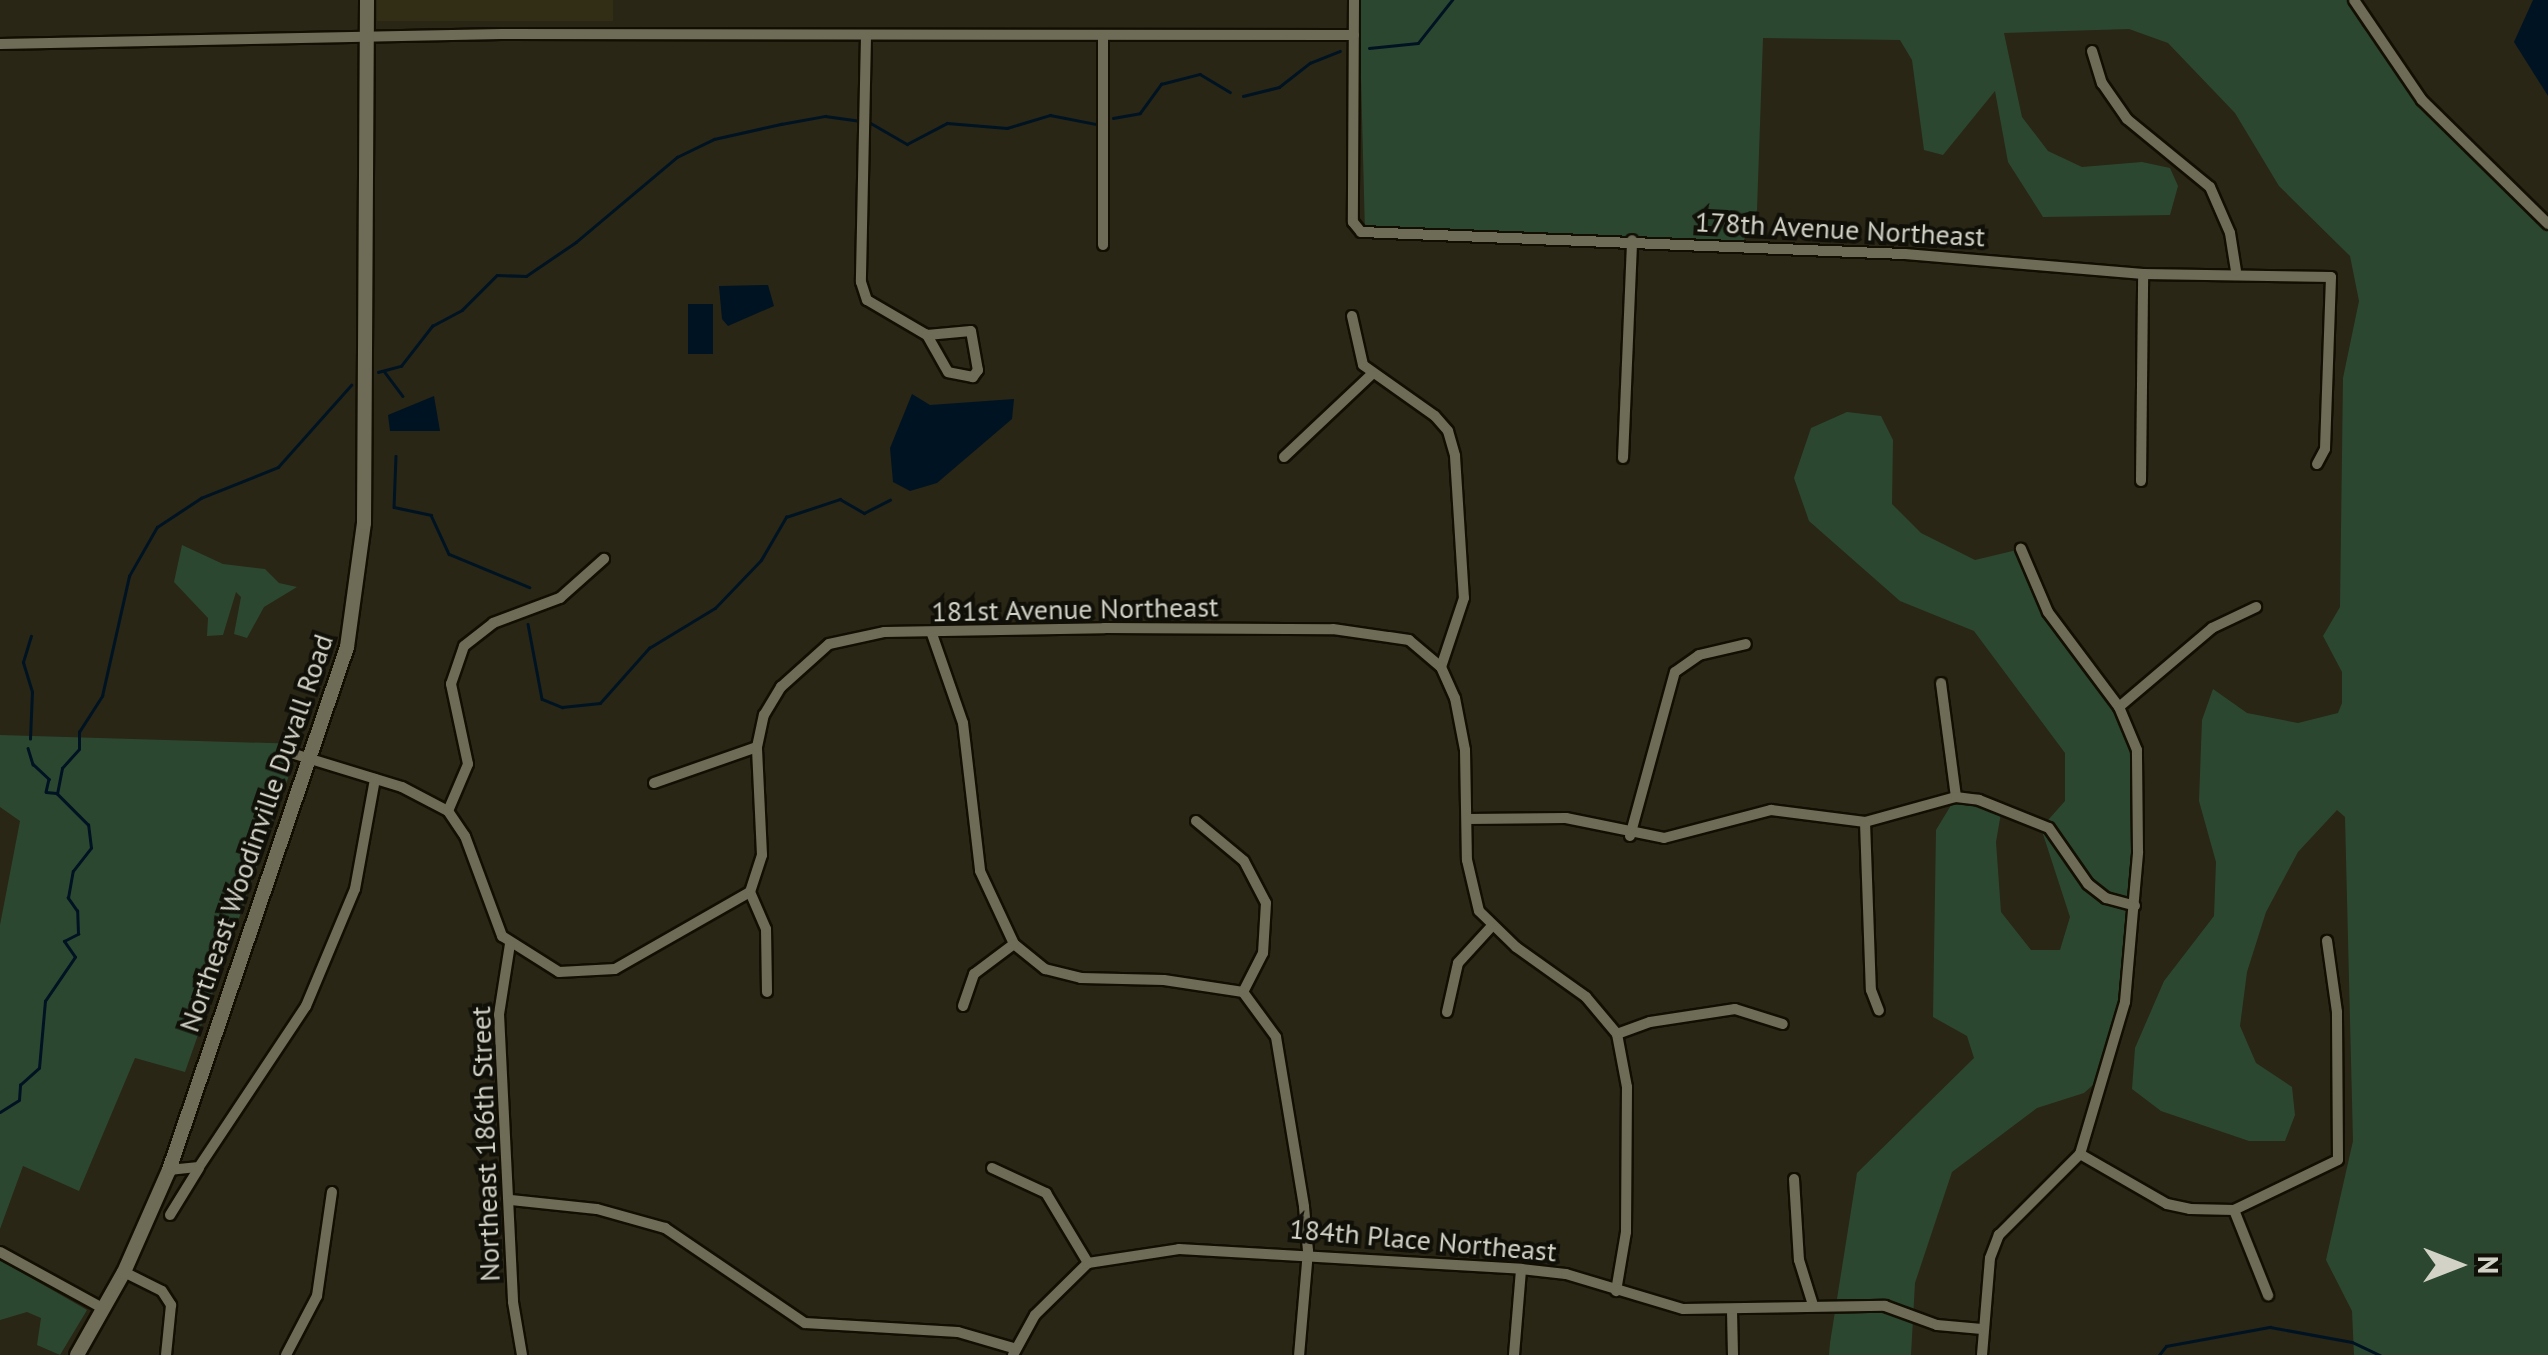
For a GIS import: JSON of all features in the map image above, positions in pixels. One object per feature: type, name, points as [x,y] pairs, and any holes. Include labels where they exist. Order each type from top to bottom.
[{"type":"main road","name":"Northeast Woodinville Duvall Road","points":[[77,1355],[124,1272],[169,1170],[347,647],[362,568],[367,0]]},
{"type":"street","points":[[0,44],[367,36],[1354,35],[1354,0]]},
{"type":"street","points":[[2354,0],[2422,100],[2548,224]]},
{"type":"street","name":"178th Avenue Northeast","points":[[1354,35],[1353,222],[1365,233],[1632,240],[2142,274],[2236,271],[2330,277],[2326,449],[2317,464]]},
{"type":"street","points":[[866,36],[861,282],[876,310],[926,335],[971,331],[978,370],[972,377],[948,372],[926,335]]},
{"type":"street","points":[[1103,37],[1103,245]]},
{"type":"street","points":[[2092,51],[2102,83],[2128,119],[2210,187],[2230,234],[2236,271]]},
{"type":"street","points":[[1624,458],[1632,240]]},
{"type":"street","points":[[2142,274],[2142,481]]},
{"type":"street","points":[[1352,316],[1354,352],[1371,375],[1435,416],[1448,430],[1455,456],[1464,598],[1441,666],[1463,737],[1472,887],[1491,927],[1586,997],[1617,1034],[1627,1105],[1626,1232],[1616,1290]]},
{"type":"street","points":[[1284,457],[1371,375]]},
{"type":"street","points":[[1982,1355],[1982,1329],[1999,1235],[2080,1154],[2124,1002],[2135,906],[2141,786],[2137,750],[2119,706],[2048,612],[2021,549]]},
{"type":"street","points":[[448,811],[468,764],[451,684],[464,646],[494,623],[560,598],[604,559]]},
{"type":"street","points":[[2119,706],[2212,628],[2256,607]]},
{"type":"street","name":"181st Avenue Northeast","points":[[757,747],[781,686],[829,644],[884,632],[1334,629],[1409,640],[1441,666]]},
{"type":"street","points":[[932,634],[964,723],[980,871],[1014,944],[1045,969],[1081,978],[1164,980],[1244,992],[1276,1037],[1308,1252],[1298,1355]]},
{"type":"street","points":[[1630,836],[1675,672],[1699,655],[1746,644]]},
{"type":"street","points":[[1941,683],[1956,797]]},
{"type":"street","points":[[654,783],[757,747],[762,855],[750,892],[766,929],[767,992]]},
{"type":"street","points":[[291,753],[375,779],[448,811],[464,836],[491,916],[510,944],[559,972],[615,969],[750,892]]},
{"type":"street","points":[[170,1215],[326,967],[355,888],[375,779]]},
{"type":"street","points":[[1468,819],[1566,818],[1630,836],[1693,833],[1772,810],[1865,822],[1956,797],[1996,803],[2049,828],[2088,884],[2106,898],[2135,906]]},
{"type":"street","points":[[1196,820],[1244,860],[1266,903],[1263,953],[1244,992]]},
{"type":"street","points":[[1865,822],[1871,990],[1879,1011]]},
{"type":"street","points":[[1447,1012],[1458,963],[1491,927]]},
{"type":"street","points":[[2080,1154],[2167,1204],[2234,1210],[2338,1160],[2337,1002],[2327,941]]},
{"type":"street","name":"Northeast 186th Street","points":[[510,944],[499,1014],[518,1342],[522,1355]]},
{"type":"street","points":[[962,1006],[974,974],[1014,944]]},
{"type":"street","points":[[1617,1034],[1650,1022],[1735,1009],[1783,1024]]},
{"type":"street","points":[[169,1170],[199,1168]]},
{"type":"street","points":[[511,1200],[597,1209],[665,1228],[805,1322],[958,1332],[1013,1351],[1048,1300],[1088,1264],[1046,1193],[992,1168]]},
{"type":"street","points":[[1794,1179],[1797,1242],[1813,1305]]},
{"type":"street","points":[[286,1355],[317,1296],[332,1192]]},
{"type":"street","points":[[2234,1210],[2268,1295]]},
{"type":"street","name":"184th Place Northeast","points":[[1088,1264],[1180,1249],[1308,1252],[1566,1274],[1683,1309],[1732,1312],[1813,1305],[1885,1306],[1937,1325],[1982,1329]]},
{"type":"street","points":[[0,1252],[104,1309]]},
{"type":"street","points":[[1514,1355],[1522,1269]]},
{"type":"street","points":[[124,1272],[162,1291],[171,1305],[166,1355]]},
{"type":"street","points":[[1732,1312],[1733,1355]]},
{"type":"shaded area","points":[[377,0],[613,0],[613,21],[377,21]]},
{"type":"green space","points":[[1359,0],[2351,0],[2362,26],[2421,100],[2548,224],[2548,1355],[2354,1355],[2352,1311],[2326,1260],[2353,1141],[2345,817],[2337,810],[2298,852],[2266,912],[2247,972],[2240,1026],[2256,1063],[2292,1087],[2295,1115],[2285,1141],[2249,1141],[2161,1111],[2132,1089],[2135,1048],[2164,981],[2214,916],[2216,862],[2199,801],[2202,720],[2213,689],[2247,713],[2298,723],[2338,713],[2342,703],[2342,672],[2323,636],[2340,607],[2343,378],[2359,301],[2350,256],[2279,186],[2235,113],[2168,43],[2129,29],[2004,33],[2022,117],[2048,151],[2082,167],[2142,162],[2170,168],[2178,186],[2170,215],[2043,217],[2008,162],[1995,91],[1943,155],[1924,150],[1912,60],[1900,40],[1763,38],[1757,210],[1740,249],[1365,233]]},
{"type":"green space","points":[[1847,412],[1881,416],[1893,440],[1892,504],[1921,533],[1975,560],[2021,549],[2033,582],[2119,707],[2137,750],[2141,785],[2125,1002],[2103,1076],[2084,1093],[2037,1108],[1952,1172],[1915,1283],[1911,1355],[1829,1355],[1857,1173],[1974,1058],[1967,1036],[1933,1017],[1936,830],[1956,797],[2001,813],[1996,842],[2001,912],[2031,950],[2060,950],[2070,917],[2041,828],[2065,801],[2065,753],[1974,631],[1900,601],[1809,521],[1794,478],[1811,428]]},
{"type":"green space","points":[[182,545],[223,564],[265,569],[279,583],[297,587],[264,607],[247,638],[234,634],[241,597],[236,592],[223,635],[207,636],[208,618],[174,582]]},
{"type":"green space","points":[[0,735],[300,744],[185,1072],[135,1058],[79,1191],[23,1166],[0,1229],[0,925],[20,821],[0,807]]},
{"type":"green space","points":[[0,1260],[87,1310],[60,1355],[37,1345],[41,1318],[27,1312],[0,1320]]},
{"type":"water","points":[[2533,0],[2548,0],[2548,96],[2514,42]]},
{"type":"water","points":[[768,285],[774,306],[728,326],[722,319],[719,286]]},
{"type":"water","points":[[688,304],[713,304],[713,354],[688,354]]},
{"type":"water","points":[[912,394],[930,405],[1014,399],[1012,419],[937,483],[910,491],[893,482],[890,448]]},
{"type":"water","points":[[434,396],[440,431],[390,431],[388,415]]},
{"type":"waterway","points":[[1369,48],[1418,43],[1452,0]]},
{"type":"waterway","points":[[1243,96],[1279,87],[1310,63],[1340,51]]},
{"type":"waterway","points":[[1113,118],[1140,113],[1161,84],[1200,74],[1230,92]]},
{"type":"waterway","points":[[869,122],[907,144],[947,123],[1007,128],[1050,115],[1096,124]]},
{"type":"waterway","points":[[378,372],[401,366],[432,326],[462,310],[497,275],[526,276],[576,242],[677,157],[714,139],[781,124],[825,116],[861,121]]},
{"type":"waterway","points":[[384,371],[403,396]]},
{"type":"waterway","points":[[0,1112],[19,1100],[20,1085],[39,1068],[45,1001],[75,957],[64,941],[78,934],[77,911],[68,898],[73,871],[91,848],[88,825],[57,794],[62,768],[79,749],[79,732],[102,696],[129,576],[157,527],[201,498],[278,467],[351,385]]},
{"type":"waterway","points":[[396,456],[394,507],[431,515],[449,554],[529,587]]},
{"type":"waterway","points":[[528,624],[542,699],[562,707],[600,703],[649,648],[715,608],[761,560],[786,517],[840,499],[864,513],[890,500]]},
{"type":"waterway","points":[[30,739],[32,692],[23,662],[31,636]]},
{"type":"waterway","points":[[28,748],[33,764],[49,779],[46,792],[56,793]]},
{"type":"waterway","points":[[2159,1355],[2166,1346],[2270,1327],[2352,1342],[2380,1355]]}]
